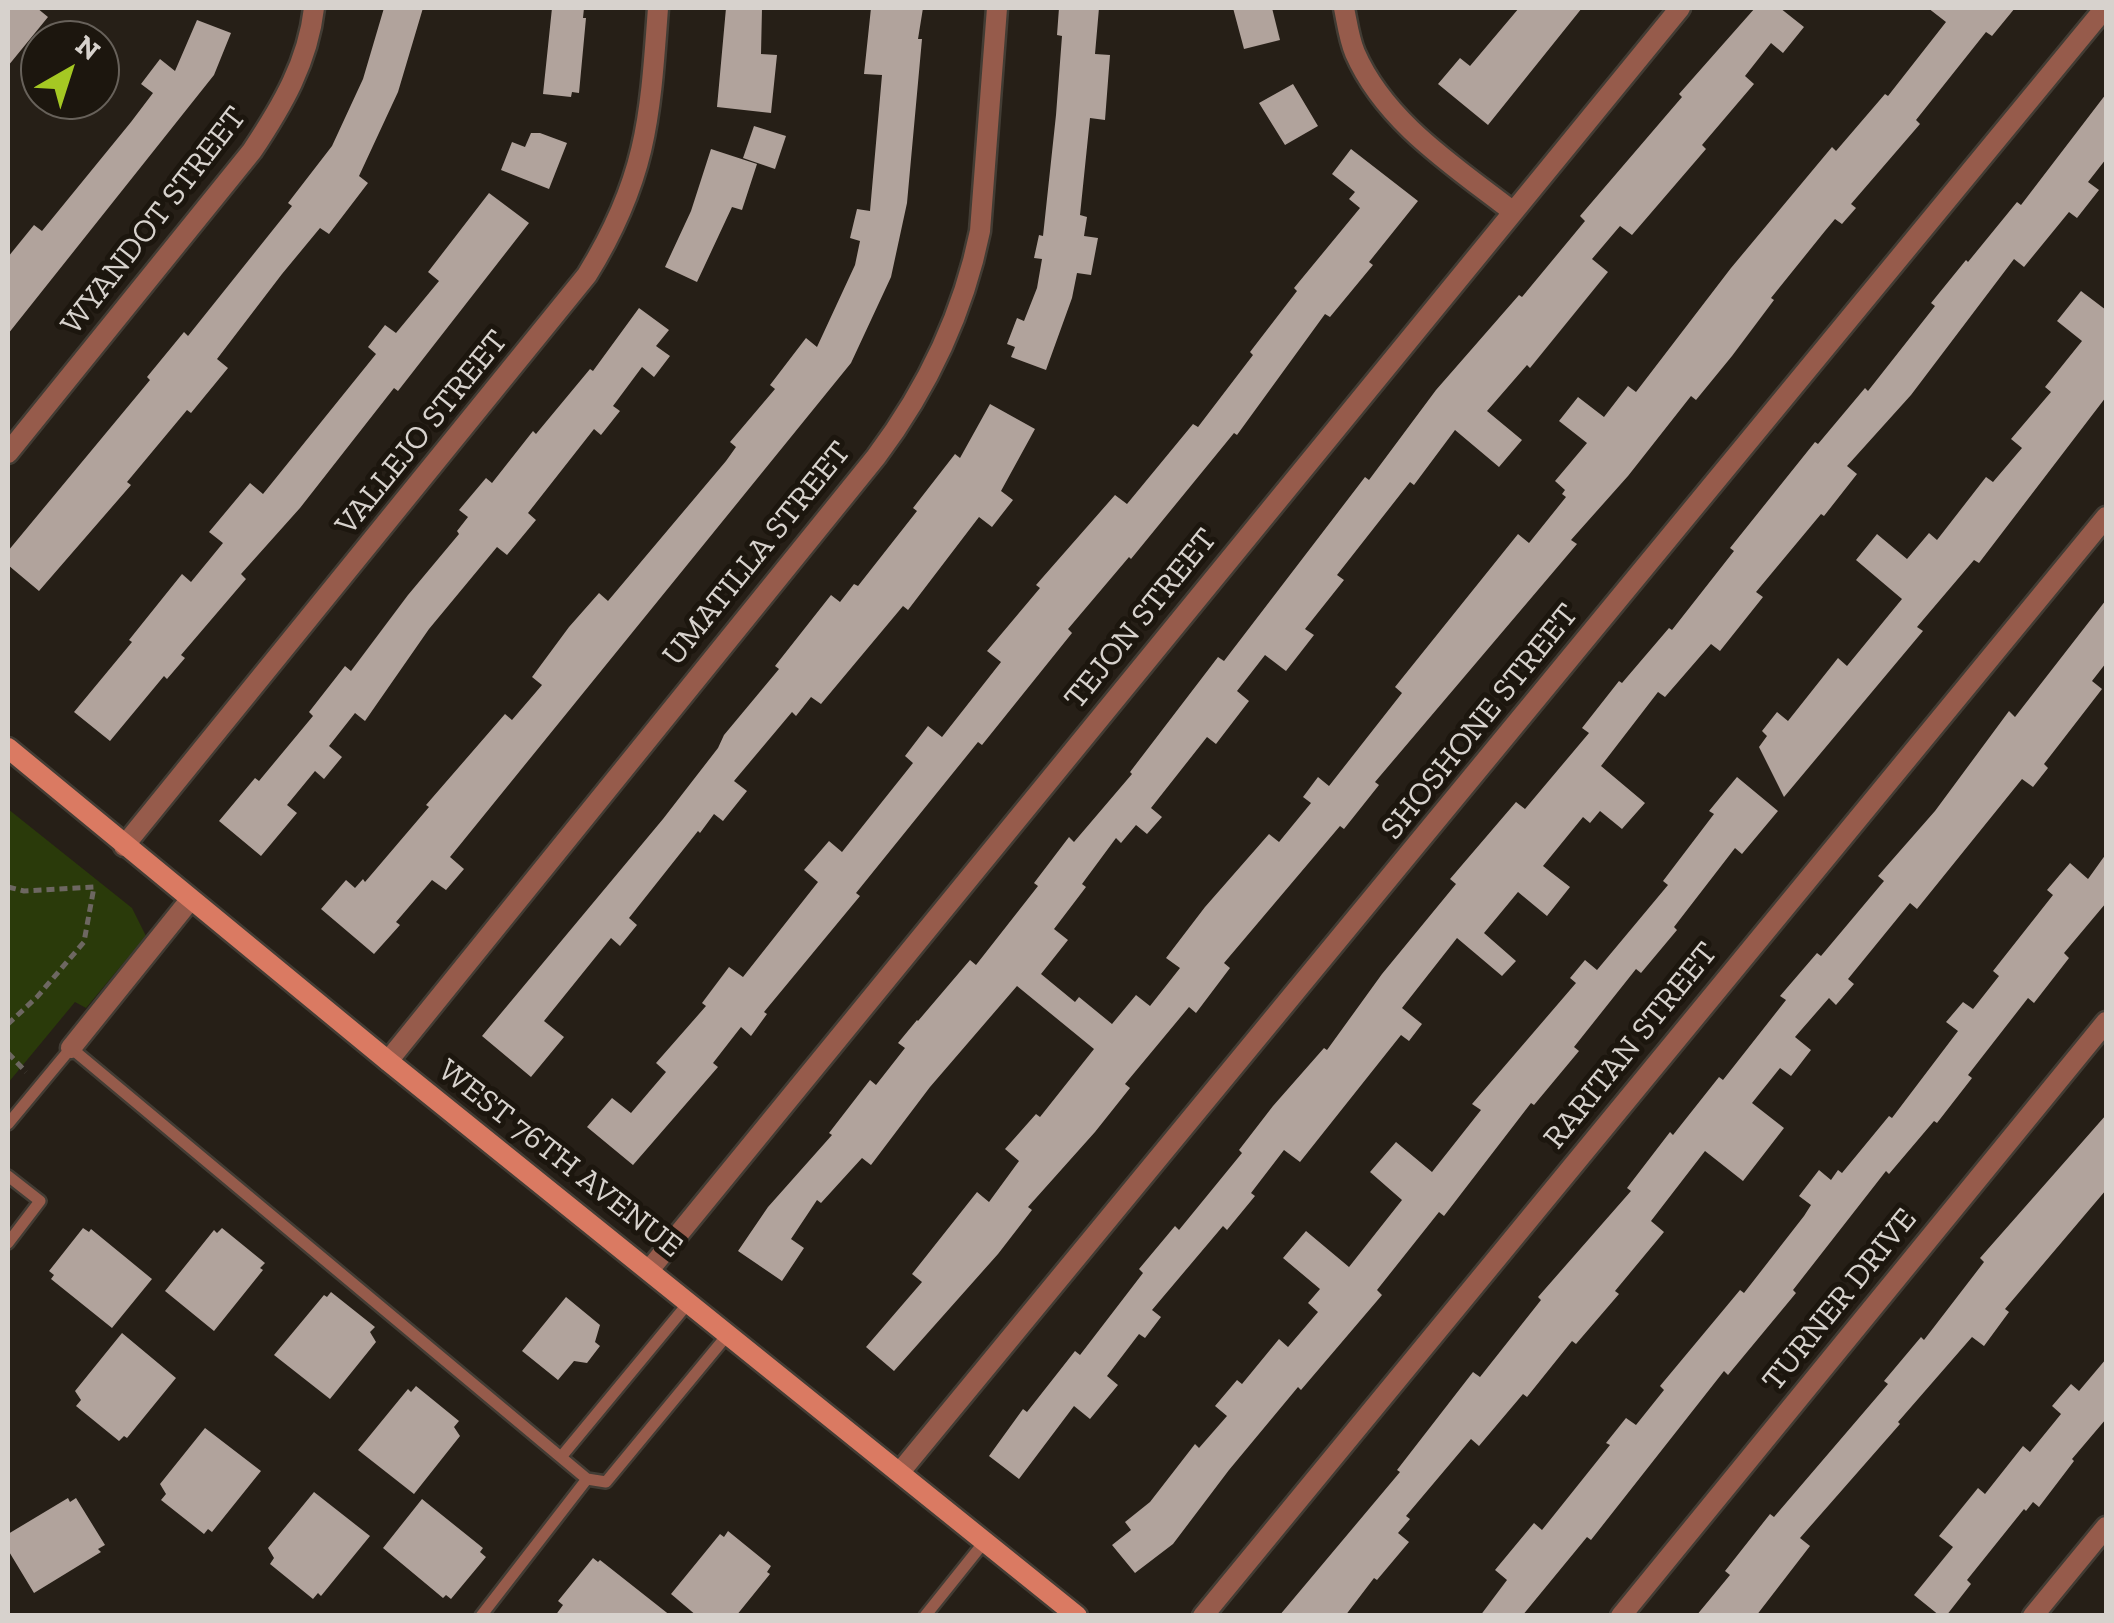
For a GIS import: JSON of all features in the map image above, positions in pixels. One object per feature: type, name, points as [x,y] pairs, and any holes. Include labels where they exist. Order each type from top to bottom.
[{"type":"street","name":"WYANDOT STREET","points":[[8,453],[252,151],[300,69],[314,8]]},
{"type":"street","name":"VALLEJO STREET","points":[[124,846],[587,275],[617,222],[642,154],[650,112],[658,8]]},
{"type":"street","name":"UMATILLA STREET","points":[[388,1060],[904,420],[948,338],[973,268],[980,231],[997,8]]},
{"type":"street","points":[[1344,8],[1353,48],[1380,97],[1436,151],[1512,211]]},
{"type":"street","name":"TEJON STREET","points":[[650,1269],[1680,8]]},
{"type":"street","name":"SHOSHONE STREET","points":[[900,1472],[2105,8]]},
{"type":"street","name":"RARITAN STREET","points":[[1204,1616],[2106,517]]},
{"type":"street","name":"WEST 76TH AVENUE","points":[[8,748],[190,900],[1077,1616]]},
{"type":"street","points":[[71,1048],[190,900]]},
{"type":"street","name":"TURNER DRIVE","points":[[1620,1616],[2106,1022]]},
{"type":"street","points":[[2033,1616],[2106,1526]]},
{"type":"lane","points":[[8,1124],[71,1048],[587,1478],[606,1482],[729,1333]]},
{"type":"lane","points":[[8,1176],[40,1201],[8,1244]]},
{"type":"lane","points":[[562,1457],[690,1301]]},
{"type":"lane","points":[[481,1616],[587,1478]]},
{"type":"lane","points":[[925,1616],[985,1541]]},
{"type":"path","points":[[8,886],[24,891],[94,887],[84,942],[8,1024]]},
{"type":"path","points":[[8,1053],[39,1086]]},
{"type":"green space","points":[[8,809],[132,908],[146,936],[86,1008],[75,1002],[8,1083]]},
{"type":"building","points":[[8,8],[37,8],[48,17],[20,20],[20,51],[8,66]]},
{"type":"building","points":[[384,8],[423,8],[398,92],[359,176],[368,183],[329,234],[320,228],[282,274],[217,359],[228,368],[191,413],[187,410],[127,482],[131,485],[39,591],[8,565],[8,551],[150,380],[147,377],[184,332],[188,336],[292,206],[288,203],[332,146],[363,79]]},
{"type":"building","points":[[552,8],[584,8],[579,93],[572,92],[571,97],[543,94]]},
{"type":"building","points":[[726,8],[762,8],[761,54],[777,55],[771,113],[717,107]]},
{"type":"building","points":[[871,8],[923,8],[918,39],[922,39],[907,203],[891,277],[851,363],[450,857],[464,869],[446,890],[432,880],[374,954],[321,909],[346,880],[355,888],[363,879],[365,882],[505,714],[512,720],[542,685],[532,677],[569,627],[599,593],[608,601],[726,461],[736,447],[730,442],[775,389],[770,385],[806,338],[817,347],[855,265],[860,241],[850,238],[857,209],[870,211],[882,75],[864,74]]},
{"type":"building","points":[[1059,8],[1099,8],[1095,54],[1110,55],[1105,120],[1090,118],[1080,215],[1087,217],[1084,236],[1098,238],[1091,275],[1077,273],[1046,370],[1011,357],[1015,347],[1007,344],[1017,318],[1024,321],[1037,288],[1042,259],[1034,258],[1039,235],[1043,236],[1056,115],[1062,36],[1057,35]]},
{"type":"building","points":[[1233,8],[1272,8],[1280,40],[1244,49]]},
{"type":"building","points":[[1519,8],[1582,8],[1488,125],[1438,84],[1460,58],[1470,66]]},
{"type":"building","points":[[1755,8],[1780,8],[1804,27],[1783,53],[1771,43],[1745,76],[1754,84],[1702,145],[1706,149],[1632,235],[1620,226],[1592,259],[1608,272],[1530,368],[1527,365],[1487,411],[1522,440],[1499,467],[1455,430],[1337,575],[1344,580],[1305,629],[1314,635],[1286,671],[1265,655],[1237,691],[1249,701],[1216,744],[1207,737],[1151,808],[1162,817],[1147,834],[1136,825],[1121,843],[1116,838],[1082,884],[1086,887],[1054,929],[1068,940],[1041,974],[1075,1002],[1079,997],[1112,1024],[1136,995],[1150,1006],[1180,968],[1166,958],[1205,907],[1269,834],[1279,842],[1311,803],[1303,797],[1318,777],[1329,786],[1402,693],[1395,687],[1518,534],[1529,543],[1566,497],[1562,494],[1565,490],[1555,481],[1587,443],[1559,421],[1578,397],[1604,417],[1628,386],[1636,392],[1731,268],[1832,147],[1836,151],[1885,94],[1888,96],[1946,22],[1928,8],[2015,8],[1992,36],[1986,32],[1916,120],[1920,124],[1851,204],[1856,208],[1842,224],[1835,219],[1825,231],[1771,298],[1774,300],[1732,356],[1696,400],[1691,396],[1571,540],[1577,544],[1375,782],[1379,785],[1344,829],[1340,826],[1224,963],[1230,968],[1196,1013],[1189,1007],[1125,1084],[1130,1088],[1095,1132],[1028,1207],[1032,1210],[998,1254],[894,1371],[866,1347],[922,1282],[912,1274],[977,1192],[989,1202],[1019,1161],[1005,1149],[1036,1114],[1040,1117],[1094,1049],[1017,986],[930,1087],[871,1165],[862,1158],[821,1203],[817,1200],[791,1239],[804,1248],[782,1281],[738,1251],[768,1207],[832,1135],[829,1133],[870,1080],[876,1085],[905,1048],[898,1043],[970,960],[976,965],[1038,886],[1034,883],[1069,837],[1074,842],[1132,774],[1218,657],[1224,661],[1365,477],[1369,480],[1436,390],[1519,295],[1522,297],[1585,221],[1580,216]]},
{"type":"building","points":[[197,20],[231,33],[214,75],[8,334],[8,257],[34,225],[42,231],[131,122],[153,93],[141,84],[160,59],[175,71]]},
{"type":"building","points":[[1293,84],[1318,126],[1285,145],[1259,103]]},
{"type":"building","points":[[2106,94],[2106,159],[2088,182],[2099,190],[2077,218],[2069,212],[2024,267],[2014,259],[1911,395],[1847,466],[1857,474],[1756,592],[1763,597],[1720,651],[1711,644],[1665,697],[1658,692],[1601,766],[1645,803],[1622,829],[1600,811],[1590,823],[1583,817],[1543,866],[1570,887],[1547,916],[1518,892],[1484,933],[1516,961],[1502,976],[1457,938],[1402,1008],[1422,1024],[1409,1041],[1401,1035],[1300,1162],[1284,1150],[1251,1193],[1255,1196],[1227,1230],[1223,1226],[1152,1310],[1161,1317],[1145,1338],[1139,1334],[1107,1376],[1118,1385],[1090,1419],[1074,1406],[1019,1479],[989,1456],[1023,1409],[1027,1412],[1075,1351],[1080,1355],[1143,1273],[1139,1269],[1175,1226],[1179,1230],[1242,1153],[1239,1150],[1273,1106],[1324,1048],[1327,1050],[1382,974],[1456,884],[1450,879],[1516,802],[1525,809],[1589,733],[1582,728],[1619,681],[1622,683],[1669,628],[1672,630],[1734,551],[1730,548],[1815,442],[1818,444],[1865,388],[1868,391],[1935,306],[1931,303],[2017,202],[2021,205]]},
{"type":"building","points":[[754,126],[786,136],[775,169],[743,158]]},
{"type":"building","points":[[531,133],[567,143],[549,189],[501,170],[512,142],[525,147]]},
{"type":"building","points":[[711,149],[757,164],[742,210],[732,207],[697,282],[665,267],[691,211]]},
{"type":"building","points":[[1351,149],[1418,201],[1369,262],[1373,265],[1330,317],[1325,314],[1237,435],[1234,433],[1068,629],[1072,633],[856,893],[860,896],[764,1012],[767,1014],[751,1036],[741,1027],[713,1063],[718,1067],[633,1165],[587,1127],[612,1098],[631,1113],[666,1072],[656,1063],[706,1006],[702,1003],[729,967],[743,977],[818,882],[804,870],[829,841],[842,852],[913,763],[905,756],[928,726],[942,737],[1001,662],[987,651],[1040,588],[1036,585],[1115,495],[1127,504],[1193,424],[1198,427],[1253,355],[1250,352],[1297,291],[1294,288],[1360,208],[1349,199],[1355,192],[1332,174]]},
{"type":"building","points":[[489,193],[529,223],[398,391],[394,388],[300,508],[241,574],[246,579],[181,655],[185,658],[167,679],[164,676],[110,741],[74,712],[182,574],[191,582],[223,543],[209,532],[250,483],[263,494],[376,354],[368,347],[385,325],[396,333],[439,281],[428,272]]},
{"type":"building","points":[[2081,291],[2106,310],[2106,397],[1979,563],[1974,560],[1917,627],[1923,631],[1784,797],[1759,747],[1767,736],[1762,731],[1777,712],[1788,721],[1838,658],[1847,666],[1902,599],[1856,560],[1877,534],[1907,559],[1929,533],[1937,540],[1986,477],[1993,482],[2022,448],[2011,439],[2051,392],[2045,387],[2082,341],[2057,321]]},
{"type":"building","points":[[639,308],[669,330],[656,346],[670,356],[654,377],[642,367],[613,406],[620,411],[601,435],[594,429],[528,513],[536,520],[507,555],[497,547],[429,629],[365,721],[355,713],[329,746],[342,757],[324,779],[315,771],[287,805],[297,813],[261,856],[219,821],[255,778],[259,781],[313,716],[309,712],[345,666],[351,671],[459,534],[457,531],[468,517],[459,510],[486,478],[492,483],[533,431],[536,434],[590,369],[593,371]]},
{"type":"building","points":[[990,404],[1035,429],[1001,491],[1013,500],[992,527],[979,517],[908,610],[903,606],[821,704],[811,697],[796,716],[792,712],[734,781],[747,791],[723,821],[714,814],[698,831],[629,918],[637,925],[620,946],[611,938],[544,1021],[564,1037],[531,1077],[482,1036],[663,819],[831,595],[840,602],[854,584],[858,586],[917,511],[913,508],[955,454],[960,458]]},
{"type":"building","points":[[2106,600],[2106,663],[2092,681],[2102,689],[2044,764],[2048,768],[2033,787],[2022,779],[1917,909],[1910,903],[1848,979],[1854,984],[1836,1005],[1829,998],[1795,1037],[1811,1050],[1791,1076],[1780,1068],[1752,1103],[1784,1128],[1743,1181],[1705,1151],[1651,1221],[1664,1232],[1615,1291],[1619,1294],[1479,1446],[1471,1439],[1406,1516],[1410,1519],[1398,1533],[1409,1542],[1345,1616],[1279,1616],[1400,1472],[1397,1470],[1473,1372],[1480,1377],[1541,1300],[1538,1297],[1631,1191],[1627,1188],[1670,1132],[1673,1135],[1719,1077],[1723,1080],[1786,1000],[1780,996],[1817,953],[1821,956],[1884,881],[1878,876],[1935,811],[2009,711],[2015,717]]},
{"type":"building","points":[[1737,777],[1778,811],[1742,854],[1735,848],[1674,927],[1677,930],[1641,973],[1636,969],[1574,1047],[1579,1051],[1534,1105],[1531,1103],[1444,1216],[1439,1212],[1377,1290],[1382,1295],[1301,1390],[1298,1387],[1173,1544],[1135,1573],[1112,1545],[1131,1530],[1125,1522],[1150,1502],[1195,1444],[1199,1448],[1227,1416],[1215,1406],[1237,1380],[1242,1384],[1279,1339],[1288,1347],[1318,1312],[1308,1303],[1320,1289],[1283,1258],[1306,1231],[1349,1267],[1402,1200],[1370,1172],[1396,1142],[1432,1172],[1481,1110],[1472,1104],[1576,983],[1570,978],[1585,960],[1597,970],[1668,885],[1663,881],[1714,814],[1709,811]]},
{"type":"building","points":[[2106,854],[2106,903],[2064,953],[2069,958],[2034,1003],[2028,998],[1968,1075],[1972,1078],[1937,1123],[1934,1121],[1889,1174],[1886,1171],[1793,1290],[1796,1293],[1728,1375],[1724,1371],[1591,1540],[1587,1537],[1522,1616],[1480,1616],[1507,1580],[1495,1570],[1534,1523],[1542,1530],[1610,1445],[1606,1443],[1626,1418],[1636,1425],[1664,1390],[1660,1386],[1740,1290],[1744,1293],[1804,1216],[1811,1205],[1799,1196],[1819,1170],[1831,1180],[1838,1170],[1842,1173],[1889,1116],[1892,1118],[1958,1031],[1946,1022],[1963,1002],[1973,1009],[1999,976],[1993,971],[2053,895],[2047,890],[2070,863],[2088,879]]},
{"type":"building","points":[[2106,1115],[2106,1190],[2005,1309],[2009,1312],[1984,1346],[1972,1337],[1800,1538],[1810,1546],[1756,1616],[1696,1616],[1730,1575],[1725,1571],[1770,1514],[1774,1517],[1888,1384],[1884,1381],[1921,1337],[1924,1340],[1984,1262],[1980,1258]]},
{"type":"building","points":[[83,1228],[89,1232],[91,1229],[152,1279],[112,1328],[51,1279],[54,1275],[49,1271]]},
{"type":"building","points":[[222,1228],[265,1263],[214,1331],[165,1291],[214,1230],[217,1233]]},
{"type":"building","points":[[331,1292],[375,1327],[370,1332],[376,1342],[330,1399],[274,1355],[324,1295],[327,1297]]},
{"type":"building","points":[[566,1297],[600,1325],[595,1342],[600,1346],[587,1363],[574,1361],[558,1380],[522,1351]]},
{"type":"building","points":[[122,1333],[176,1378],[127,1438],[119,1441],[76,1406],[81,1400],[75,1391]]},
{"type":"building","points":[[2106,1359],[2106,1419],[2039,1507],[2033,1502],[2024,1509],[1967,1580],[1971,1584],[1946,1616],[1940,1616],[1914,1595],[1953,1547],[1939,1536],[1978,1488],[1985,1494],[2023,1446],[2030,1452],[2061,1414],[2052,1406],[2071,1384],[2079,1391]]},
{"type":"building","points":[[416,1386],[459,1421],[454,1427],[460,1436],[414,1494],[358,1450],[408,1389],[411,1392]]},
{"type":"building","points":[[205,1428],[261,1471],[212,1532],[208,1529],[204,1534],[161,1500],[166,1494],[160,1484]]},
{"type":"building","points":[[314,1492],[370,1536],[321,1596],[318,1593],[313,1599],[270,1564],[274,1558],[268,1548]]},
{"type":"building","points":[[68,1498],[70,1502],[76,1498],[105,1545],[98,1549],[101,1552],[34,1593],[8,1550],[8,1534]]},
{"type":"building","points":[[422,1499],[483,1548],[480,1552],[486,1557],[451,1599],[446,1595],[443,1598],[383,1548]]},
{"type":"building","points":[[728,1531],[771,1566],[767,1572],[770,1574],[736,1616],[697,1616],[671,1594],[720,1534],[724,1537]]},
{"type":"building","points":[[593,1558],[671,1616],[555,1616],[563,1605],[558,1601]]}]
